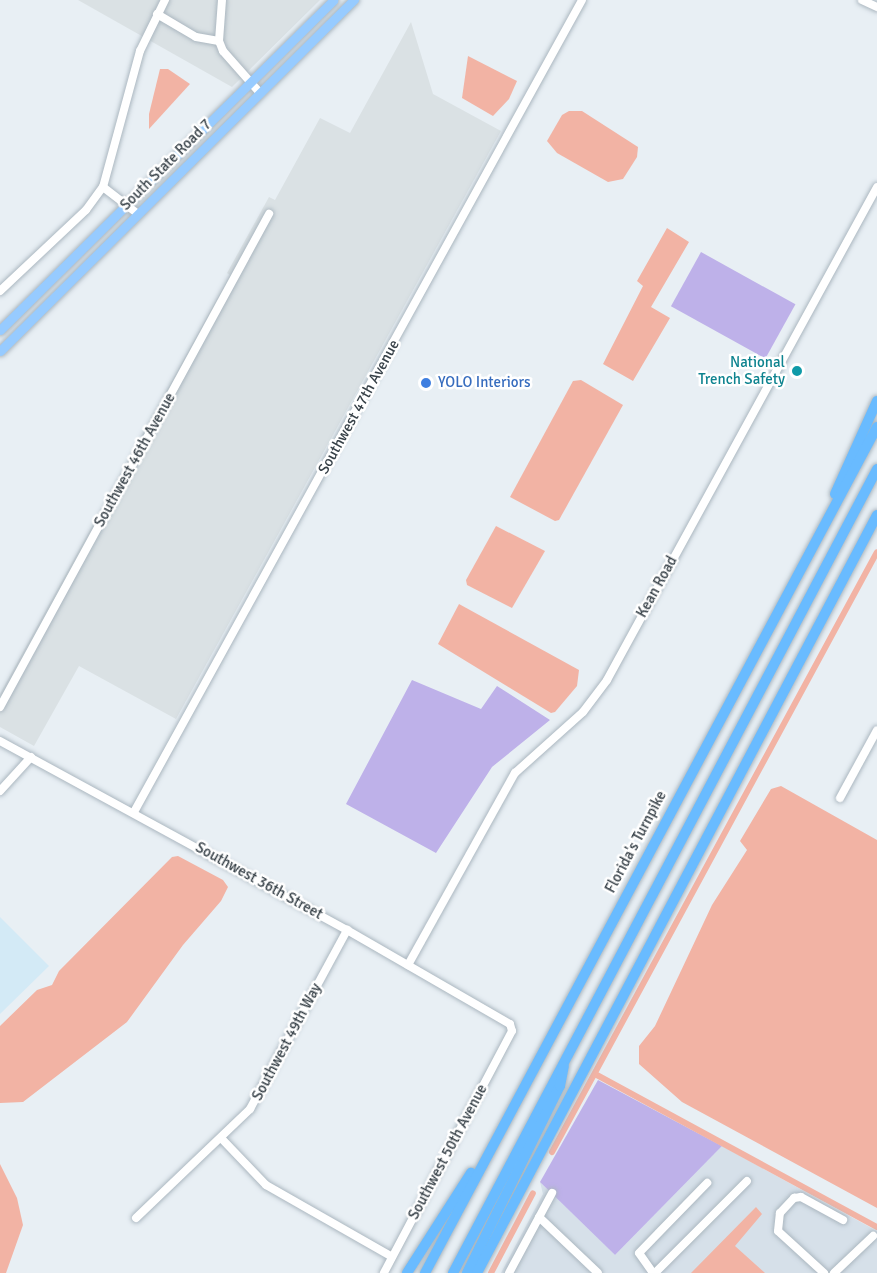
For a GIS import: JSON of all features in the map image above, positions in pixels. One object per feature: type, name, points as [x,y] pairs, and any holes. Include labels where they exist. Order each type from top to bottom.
[{"type":"highway","points":[[825,519],[877,401]]},
{"type":"highway","name":"Florida's Turnpike","points":[[425,1273],[825,519],[877,427]]},
{"type":"highway","points":[[453,1273],[566,1054],[877,469]]},
{"type":"highway","points":[[477,1273],[524,1189],[877,515]]},
{"type":"highway","points":[[467,1273],[560,1086],[566,1054]]},
{"type":"highway","points":[[407,1273],[502,1125]]},
{"type":"highway","points":[[484,1273],[524,1189]]},
{"type":"main road","name":"South State Road 7","points":[[0,330],[333,0]]},
{"type":"main road","name":"South State Road 7","points":[[0,351],[354,0]]},
{"type":"main road","points":[[17,335],[16,324],[22,309]]},
{"type":"street","points":[[0,291],[86,210],[103,187],[137,61],[165,0]]},
{"type":"street","points":[[222,0],[219,41],[228,60],[260,93]]},
{"type":"street","name":"Southwest 47th Avenue","points":[[134,812],[582,0]]},
{"type":"street","points":[[862,0],[877,7]]},
{"type":"street","points":[[157,14],[196,37],[219,41]]},
{"type":"street","points":[[103,187],[128,204],[138,214]]},
{"type":"street","name":"Kean Road","points":[[408,965],[515,773],[583,712],[607,680],[877,187]]},
{"type":"street","name":"Southwest 46th Avenue","points":[[0,707],[269,214]]},
{"type":"street","points":[[840,798],[877,730]]},
{"type":"street","name":"Southwest 36th Street","points":[[0,741],[347,930],[510,1024],[512,1030]]},
{"type":"street","points":[[0,791],[31,757]]},
{"type":"street","name":"Southwest 49th Way","points":[[136,1218],[250,1109],[347,930]]},
{"type":"street","name":"Southwest 50th Avenue","points":[[384,1273],[512,1030]]},
{"type":"street","points":[[221,1138],[266,1185],[392,1257]]},
{"type":"street","points":[[706,1183],[639,1253],[654,1273],[747,1181]]},
{"type":"street","points":[[509,1273],[552,1193]]},
{"type":"street","points":[[824,1273],[778,1231],[780,1213],[794,1198],[801,1197],[843,1220]]},
{"type":"street","points":[[539,1217],[598,1273]]},
{"type":"street","points":[[834,1273],[873,1236]]},
{"type":"street","points":[[585,1273],[591,1267]]},
{"type":"shaded area","points":[[78,0],[320,0],[232,87]]},
{"type":"shaded area","points":[[411,22],[433,94],[501,131],[176,719],[79,666],[34,746],[0,727],[0,694],[230,275],[227,273],[269,197],[275,200],[320,118],[350,133]]},
{"type":"shaded area","points":[[468,56],[517,81],[509,99],[493,116],[462,98]]},
{"type":"shaded area","points":[[160,69],[168,69],[190,84],[149,129],[149,114]]},
{"type":"shaded area","points":[[569,111],[582,111],[638,147],[637,157],[623,179],[608,182],[557,153],[547,141],[562,115]]},
{"type":"shaded area","points":[[667,228],[689,242],[651,307],[670,318],[633,381],[603,364],[643,286],[637,281]]},
{"type":"shaded area","points":[[701,252],[795,304],[765,359],[671,306]]},
{"type":"shaded area","points":[[581,380],[623,405],[559,520],[555,521],[510,497],[573,381]]},
{"type":"shaded area","points":[[496,526],[545,551],[512,608],[467,585],[466,580]]},
{"type":"shaded area","points":[[459,604],[579,670],[577,686],[555,712],[551,713],[438,644]]},
{"type":"shaded area","points":[[412,680],[481,709],[497,686],[550,720],[492,767],[436,853],[346,804]]},
{"type":"shaded area","points":[[781,786],[877,840],[877,1208],[682,1102],[639,1064],[639,1046],[655,1026],[712,905],[747,850],[740,841],[771,789]]},
{"type":"shaded area","points":[[178,856],[223,880],[228,887],[221,901],[183,945],[127,1022],[23,1102],[0,1103],[0,1026],[37,990],[52,985],[59,971],[172,857]]},
{"type":"shaded area","points":[[0,917],[49,966],[0,1014]]},
{"type":"shaded area","points":[[598,1080],[722,1146],[615,1255],[540,1182]]},
{"type":"shaded area","points":[[722,1146],[877,1231],[877,1273],[501,1273],[543,1194],[540,1182],[615,1255]]},
{"type":"shaded area","points":[[0,1164],[17,1198],[23,1225],[6,1273],[0,1273]]},
{"type":"shaded area","points":[[756,1207],[762,1214],[735,1246],[765,1273],[691,1273]]},
{"type":"waterway","points":[[552,1152],[877,552]]},
{"type":"waterway","points":[[595,1074],[877,1227]]},
{"type":"waterway","points":[[491,1273],[533,1193]]},
{"type":"place","name":"National Trench Safety","points":[[797,371]]},
{"type":"place","name":"YOLO Interiors","points":[[426,383]]}]
